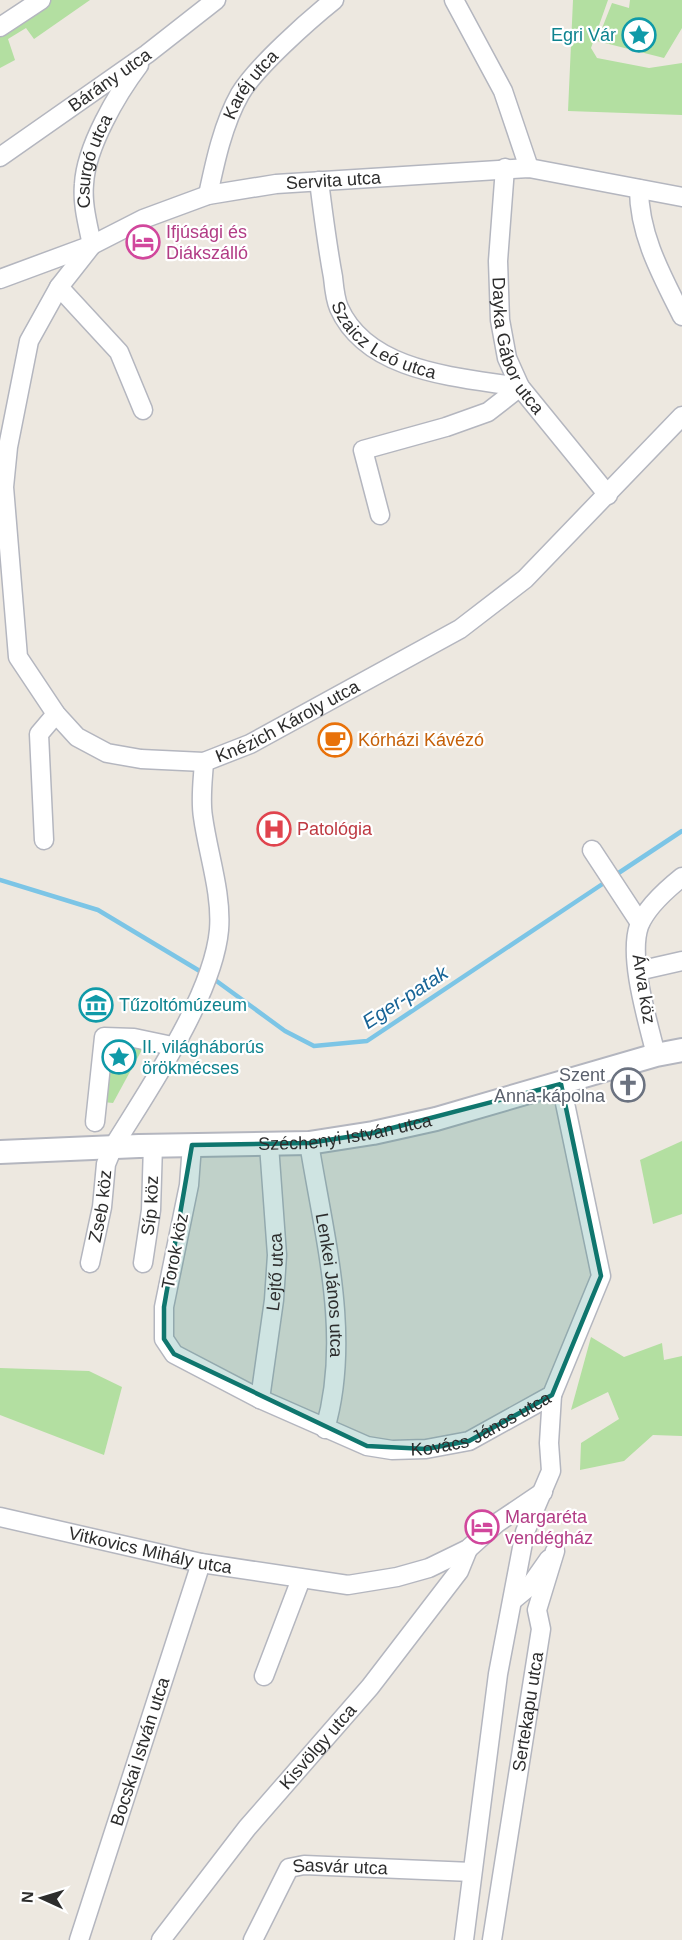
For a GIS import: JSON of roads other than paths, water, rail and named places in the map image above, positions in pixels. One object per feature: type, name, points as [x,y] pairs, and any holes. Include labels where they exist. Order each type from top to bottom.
[{"type":"street","points":[[0,27],[41,0]]},
{"type":"street","name":"Bárány utca","points":[[0,157],[147,54],[216,0]]},
{"type":"street","name":"Karéj utca","points":[[208,195],[225,132],[241,94],[284,45],[334,0]]},
{"type":"street","points":[[454,0],[503,91],[529,168]]},
{"type":"street","name":"Csurgó utca","points":[[92,245],[84,200],[87,166],[106,119],[130,77],[147,54]]},
{"type":"street","name":"Dayka Gábor utca","points":[[505,168],[498,261],[500,320],[507,358],[520,387],[608,495]]},
{"type":"street","name":"Servita utca","points":[[0,279],[92,245],[142,219],[208,195],[276,184],[529,168],[682,197]]},
{"type":"street","name":"Szaicz Leó utca","points":[[319,182],[338,307],[354,334],[376,350],[401,361],[445,375],[520,387]]},
{"type":"street","points":[[639,189],[644,227],[651,252],[682,316]]},
{"type":"street","points":[[18,657],[4,487],[4,448],[29,341],[59,287],[92,245]]},
{"type":"street","points":[[59,287],[119,351],[143,410]]},
{"type":"street","points":[[380,515],[363,450],[446,427],[488,412],[520,387]]},
{"type":"street","name":"Knézich Károly utca","points":[[113,1148],[204,987],[213,959],[219,930],[202,814],[204,762],[250,744],[459,629],[525,579],[682,416]]},
{"type":"street","points":[[0,646],[18,657],[56,714],[77,737],[106,753],[141,759],[204,762]]},
{"type":"street","points":[[44,840],[39,734],[56,714]]},
{"type":"street","points":[[592,850],[640,923],[657,900],[682,878]]},
{"type":"street","name":"Árva köz","points":[[640,923],[636,936],[638,971],[656,1055]]},
{"type":"street","points":[[638,971],[682,961]]},
{"type":"street","points":[[95,1122],[104,1037],[134,1038],[172,1046]]},
{"type":"street","name":"Széchenyi István utca","points":[[0,1152],[153,1145],[309,1143],[374,1133],[436,1119],[656,1055],[682,1050]]},
{"type":"street","name":"Kovács János utca","points":[[174,1354],[260,1399],[325,1429],[367,1446],[392,1450],[426,1449],[469,1442],[552,1395],[601,1276],[561,1084]]},
{"type":"street","name":"Lenkei János utca","points":[[309,1143],[336,1335],[333,1400],[325,1429]]},
{"type":"street","name":"Síp köz","points":[[143,1263],[151,1210],[153,1145]]},
{"type":"street","name":"Torok köz","points":[[174,1354],[164,1339],[164,1307],[189,1185],[192,1145]]},
{"type":"street","name":"Lejtő utca","points":[[260,1399],[274,1300],[277,1255],[269,1145]]},
{"type":"street","name":"Zseb köz","points":[[90,1263],[102,1207],[106,1164],[113,1148]]},
{"type":"street","name":"Sertekapu utca","points":[[464,1940],[498,1674],[525,1532],[551,1471],[552,1395]]},
{"type":"street","name":"Vitkovics Mihály utca","points":[[0,1518],[201,1563],[301,1580],[348,1585],[368,1583],[429,1568],[468,1549],[497,1523],[543,1492]]},
{"type":"street","name":"Kisvölgy utca","points":[[161,1940],[247,1828],[369,1687],[459,1571],[468,1549]]},
{"type":"street","name":"Sertekapu utca","points":[[492,1940],[541,1629],[537,1610],[555,1551],[530,1586],[513,1600]]},
{"type":"street","name":"Bocskai István utca","points":[[79,1940],[201,1563]]},
{"type":"street","points":[[264,1676],[301,1580]]},
{"type":"street","name":"Sasvár utca","points":[[253,1940],[289,1868],[304,1864],[472,1872]]},
{"type":"waterway","name":"Eger-patak","points":[[614,876],[682,831]]},
{"type":"waterway","name":"Eger-patak","points":[[0,880],[98,910],[203,973]]},
{"type":"waterway","name":"Eger-patak","points":[[211,977],[285,1031],[314,1046],[367,1041],[607,881]]},
{"type":"place","name":"Egri Vár","points":[[639,35]]},
{"type":"place","name":"Ifjúsági és Diákszálló","points":[[143,242]]},
{"type":"place","name":"Kórházi Kávézó","points":[[335,740]]},
{"type":"place","name":"Patológia","points":[[274,829]]},
{"type":"place","name":"Tűzoltómúzeum","points":[[96,1005]]},
{"type":"place","name":"II. világháborús örökmécses","points":[[119,1057]]},
{"type":"place","name":"Szent Anna-kápolna","points":[[628,1085]]},
{"type":"place","name":"Margaréta vendégház","points":[[482,1527]]}]
